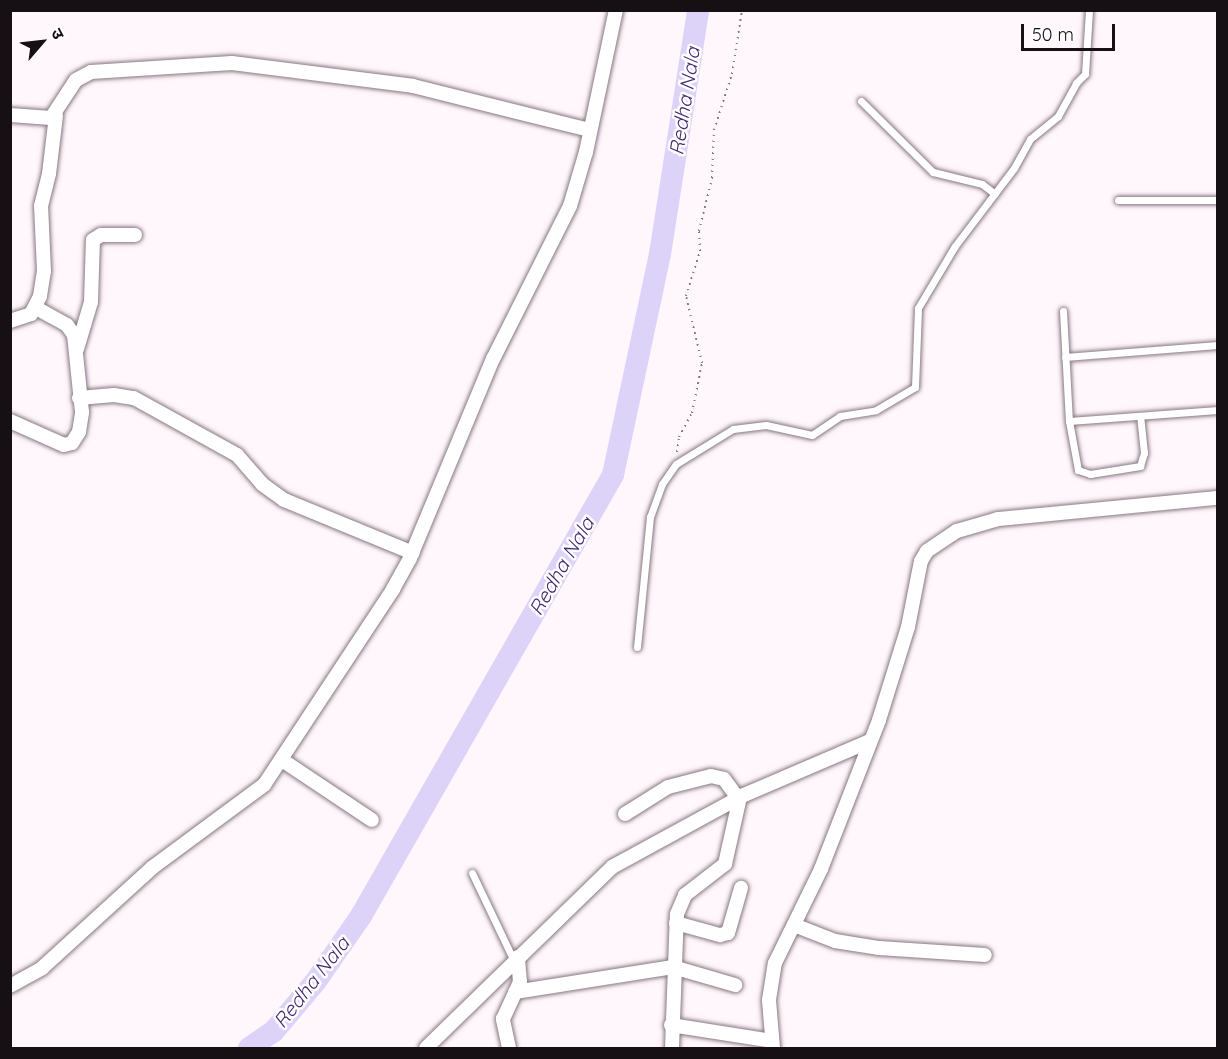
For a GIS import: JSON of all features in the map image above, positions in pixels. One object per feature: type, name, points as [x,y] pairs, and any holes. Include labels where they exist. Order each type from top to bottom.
[{"type":"street","points":[[10,986],[42,968],[153,867],[254,795],[282,760],[413,553],[493,359],[570,206],[590,130],[616,10]]},
{"type":"street","points":[[36,308],[44,271],[41,206],[51,166],[56,116],[76,80],[91,72],[244,63],[413,86],[590,130]]},
{"type":"street","points":[[10,115],[44,120],[56,116]]},
{"type":"street","points":[[77,351],[91,302],[93,240],[101,235],[135,235]]},
{"type":"street","points":[[10,321],[36,308]]},
{"type":"street","points":[[10,421],[56,443],[72,443],[81,421],[77,351],[71,329],[36,308]]},
{"type":"street","points":[[79,398],[114,395],[134,399],[237,454],[262,484],[284,500],[413,553]]},
{"type":"street","points":[[671,1025],[773,1045],[772,976],[821,868],[870,741],[908,627],[921,561],[938,542],[998,519],[1218,498]]},
{"type":"street","points":[[428,1048],[612,867],[739,798],[870,741]]},
{"type":"street","points":[[282,760],[372,820]]},
{"type":"street","points":[[625,814],[668,787],[711,776],[724,779],[739,798]]},
{"type":"street","points":[[672,1048],[676,922],[685,895],[725,864],[739,798]]},
{"type":"street","points":[[676,922],[720,935],[728,933],[741,888]]},
{"type":"street","points":[[794,924],[835,940],[879,948],[985,955]]},
{"type":"street","points":[[509,1048],[503,1018],[522,974],[516,959]]},
{"type":"street","points":[[515,992],[673,967],[735,984]]},
{"type":"lane","points":[[637,647],[650,517],[662,484],[676,464],[733,429],[766,425],[798,435],[812,435],[840,416],[876,410],[909,394],[918,375],[918,308],[954,246],[995,194],[1030,138],[1058,116],[1076,83],[1085,74],[1089,10]]},
{"type":"lane","points":[[861,101],[933,172],[982,184],[995,194]]},
{"type":"lane","points":[[1118,200],[1218,200]]},
{"type":"lane","points":[[1063,311],[1069,421],[1074,463],[1090,474],[1140,466],[1144,453],[1140,416]]},
{"type":"lane","points":[[1065,357],[1218,345]]},
{"type":"lane","points":[[1069,421],[1218,410]]},
{"type":"lane","points":[[472,873],[516,959]]},
{"type":"path","points":[[676,464],[679,437],[692,413],[702,363],[686,296],[700,251],[699,231],[712,178],[714,130],[732,74],[742,10]]},
{"type":"waterway","name":"Redha Nala","points":[[249,1048],[274,1031],[316,981],[361,916],[613,475],[660,254],[698,10]]}]
